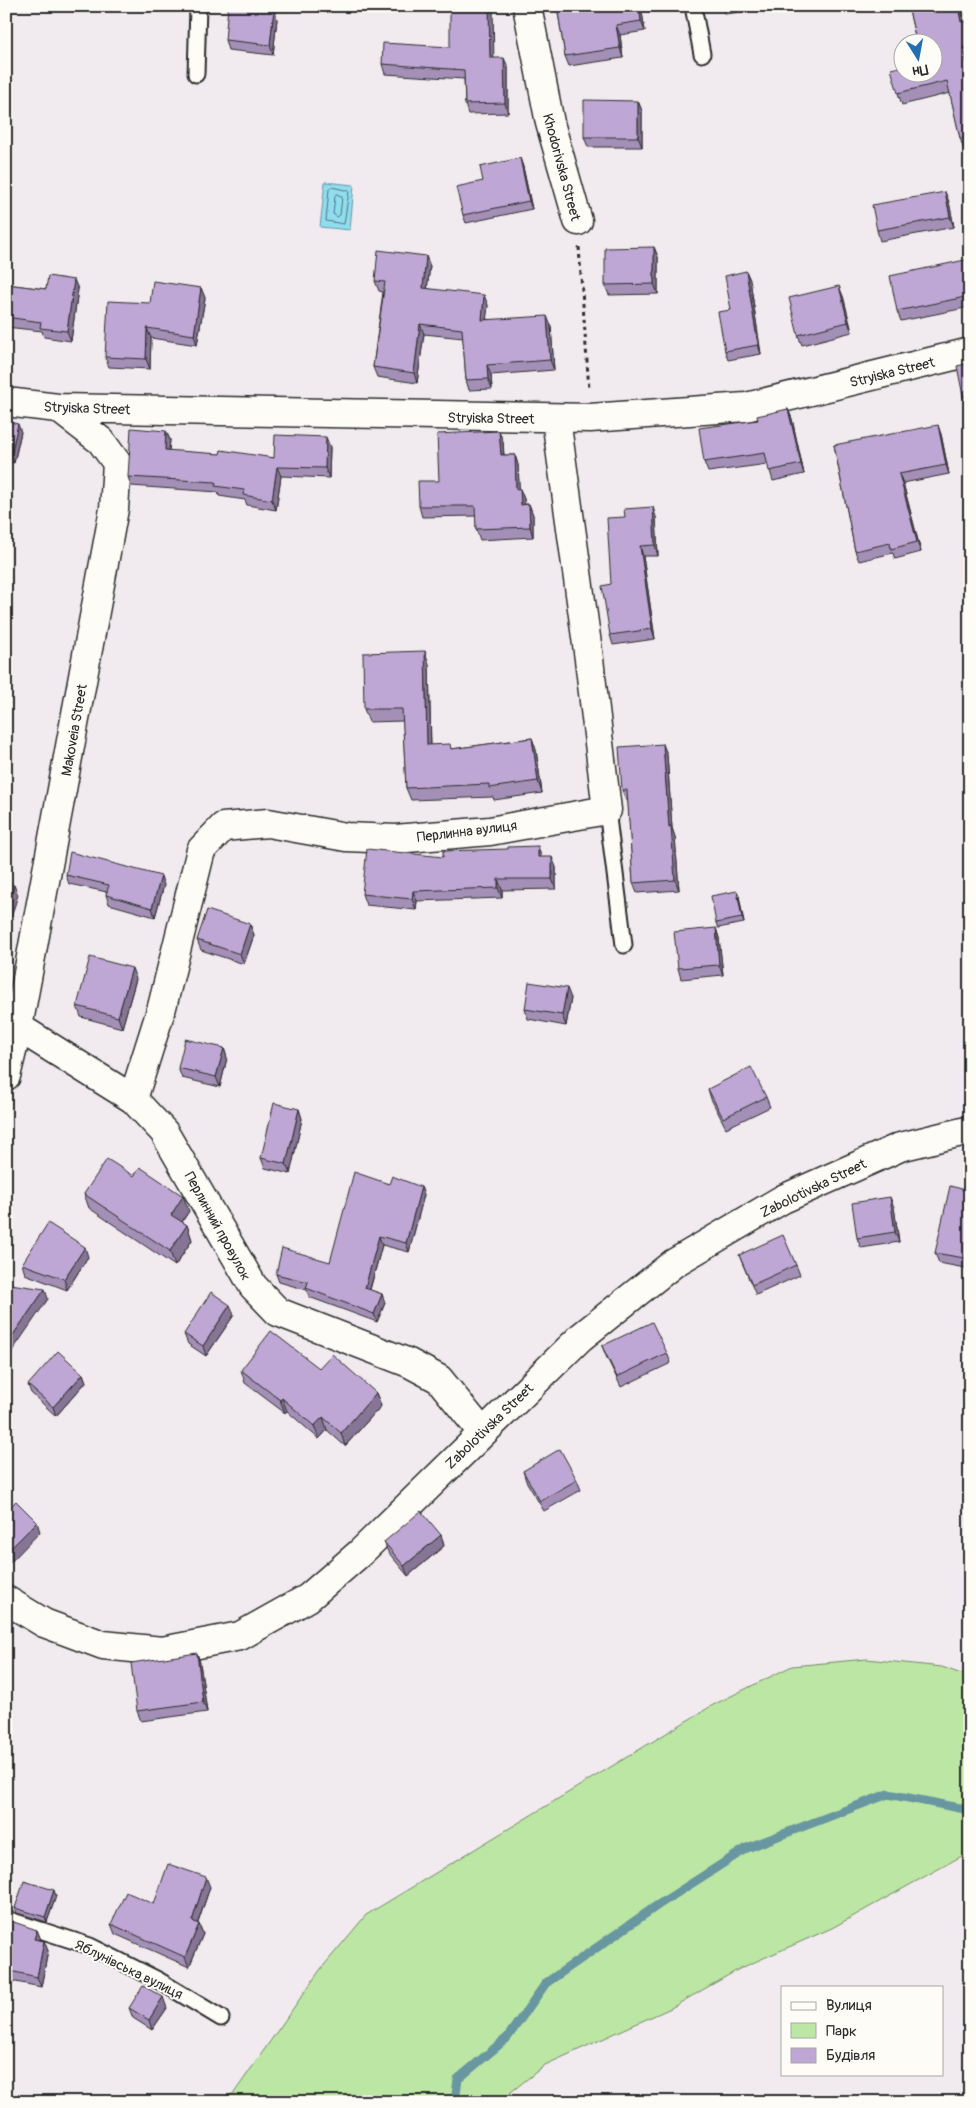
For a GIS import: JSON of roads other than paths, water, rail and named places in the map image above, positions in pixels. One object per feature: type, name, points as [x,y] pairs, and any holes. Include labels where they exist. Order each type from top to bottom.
[{"type":"street","name":"Khodorivska Street","points":[[527,6],[550,123],[578,221]]},
{"type":"street","name":"Stryiska Street","points":[[6,402],[58,408],[556,419],[590,418],[746,407],[970,352]]},
{"type":"street","name":"Makoveia Street","points":[[6,1076],[18,1027],[112,518],[117,463],[101,441],[58,408]]},
{"type":"street","points":[[556,419],[588,650],[607,810]]},
{"type":"street","name":"Перлинна вулиця","points":[[133,1099],[162,1007],[201,850],[223,826],[268,823],[346,837],[395,840],[490,831],[607,810]]},
{"type":"street","name":"Перлинний провулок","points":[[18,1027],[133,1099],[164,1132],[253,1286],[278,1312],[410,1363],[439,1379],[482,1432]]},
{"type":"street","name":"Zabolotivska Street","points":[[6,1600],[44,1623],[103,1645],[162,1651],[240,1636],[308,1598],[360,1553],[581,1337],[674,1263],[783,1199],[900,1147],[970,1130]]},
{"type":"lane","points":[[196,74],[198,6]]},
{"type":"lane","points":[[693,6],[702,54]]},
{"type":"lane","points":[[607,810],[624,945]]},
{"type":"lane","name":"Яблунівська вулиця","points":[[6,1919],[90,1946],[158,1980],[220,2018]]},
{"type":"water","points":[[325,182],[354,185],[350,230],[320,227]]},
{"type":"waterway","points":[[455,2102],[458,2079],[507,2038],[546,1983],[658,1905],[747,1848],[888,1794],[970,1810]]}]
